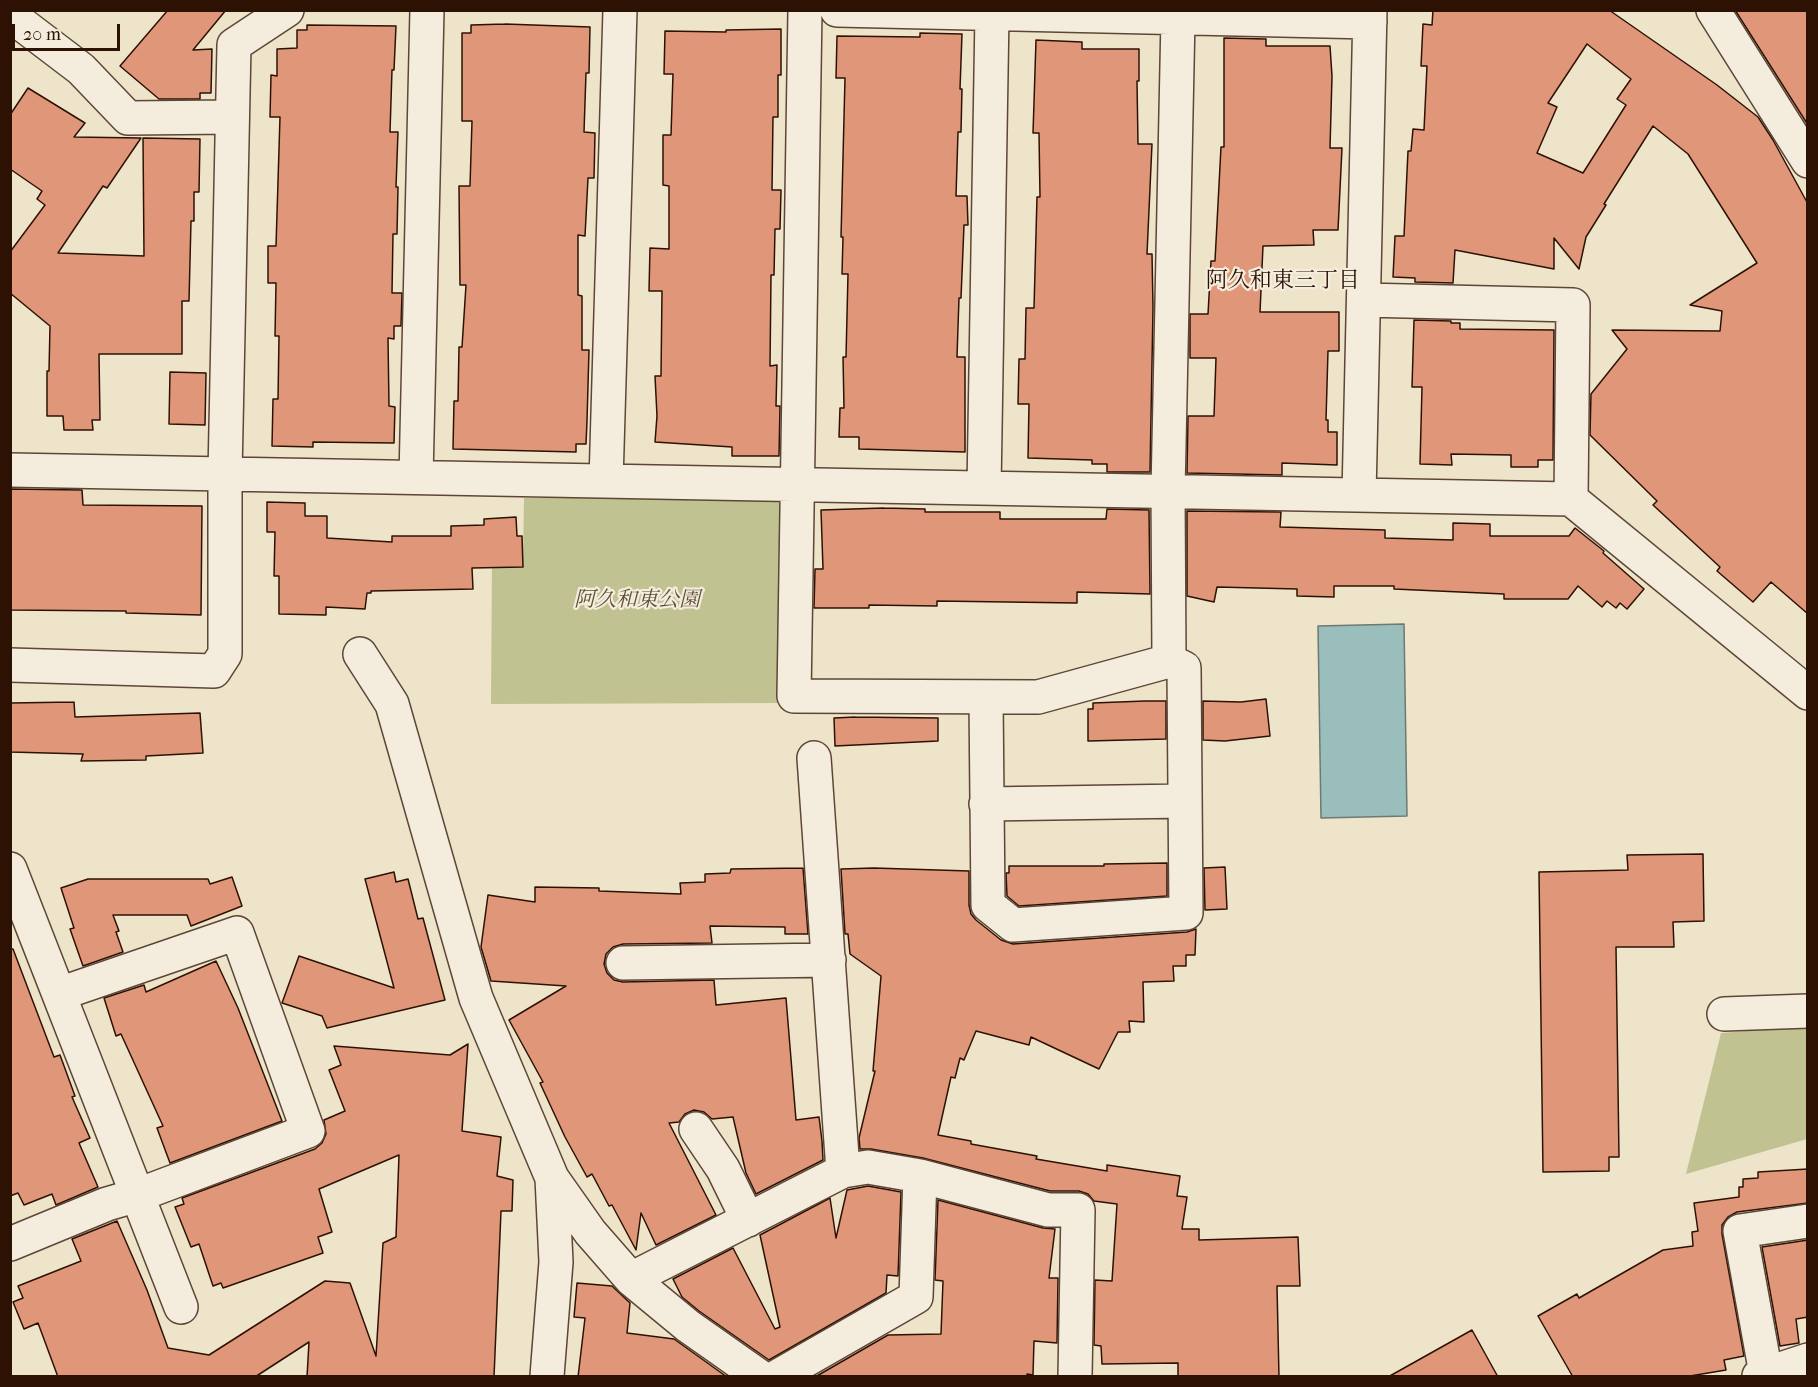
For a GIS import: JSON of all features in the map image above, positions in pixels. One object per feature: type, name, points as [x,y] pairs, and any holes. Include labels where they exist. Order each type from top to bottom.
[{"type":"street","points":[[10,665],[214,671],[238,654],[225,474],[234,45],[287,10]]},
{"type":"street","points":[[416,477],[427,10]]},
{"type":"street","points":[[606,481],[620,10]]},
{"type":"street","points":[[806,10],[794,696],[1038,697],[1169,661],[1184,668],[1186,913],[1013,925],[988,905],[986,698]]},
{"type":"street","points":[[837,10],[1178,18],[1370,16],[1359,495]]},
{"type":"street","points":[[1713,10],[1808,161]]},
{"type":"street","points":[[984,488],[992,14]]},
{"type":"street","points":[[10,15],[81,69],[128,118],[232,117]]},
{"type":"street","points":[[1169,661],[1168,491],[1178,18]]},
{"type":"street","points":[[1364,300],[1573,305],[1571,499]]},
{"type":"street","points":[[10,470],[1571,499],[1808,693]]},
{"type":"street","points":[[360,654],[392,704],[476,998],[552,1178],[590,1232],[631,1279],[688,1326],[759,1377]]},
{"type":"street","points":[[814,758],[843,1171]]},
{"type":"street","points":[[986,804],[1185,801]]},
{"type":"street","points":[[10,869],[182,1307]]},
{"type":"street","points":[[10,1244],[107,1204],[138,1195],[308,1131],[237,933],[59,994]]},
{"type":"street","points":[[623,963],[829,960]]},
{"type":"street","points":[[1724,1014],[1808,1011]]},
{"type":"street","points":[[696,1129],[723,1169],[748,1220]]},
{"type":"street","points":[[631,1279],[843,1171],[868,1167],[920,1176],[1048,1210],[1078,1210],[1075,1377]]},
{"type":"street","points":[[778,1377],[916,1297],[920,1176]]},
{"type":"street","points":[[547,1377],[556,1262],[552,1178]]},
{"type":"street","points":[[1808,1221],[1740,1231],[1763,1375],[1808,1360]]},
{"type":"green space","name":"阿久和東公園","points":[[524,498],[783,498],[783,703],[491,704],[492,557],[523,557]]},
{"type":"green space","points":[[1807,1026],[1807,1139],[1686,1174],[1721,1033]]},
{"type":"water","points":[[1404,624],[1407,816],[1321,818],[1318,626]]},
{"type":"building","points":[[168,10],[226,10],[193,50],[212,49],[211,93],[200,93],[200,99],[159,99],[120,66]]},
{"type":"building","points":[[1433,10],[1609,10],[1717,85],[1758,117],[1773,140],[1808,204],[1808,614],[1771,582],[1753,602],[1717,571],[1720,567],[1653,505],[1657,501],[1590,435],[1591,394],[1627,349],[1612,330],[1720,331],[1722,311],[1690,305],[1757,263],[1688,154],[1653,126],[1586,237],[1579,269],[1554,238],[1554,269],[1455,250],[1453,283],[1415,282],[1415,278],[1393,277],[1395,236],[1404,236],[1408,151],[1411,151],[1413,129],[1424,130],[1427,66],[1421,66],[1423,24],[1432,25]],"holes":[[[1587,44],[1631,79],[1617,99],[1626,105],[1583,173],[1537,153],[1557,107],[1548,103]]]},
{"type":"building","points":[[1735,10],[1808,10],[1808,125]]},
{"type":"building","points":[[307,25],[396,26],[390,132],[398,132],[396,187],[398,187],[397,234],[393,234],[392,293],[402,293],[401,326],[394,326],[394,339],[388,338],[389,406],[395,407],[394,443],[313,442],[313,447],[272,446],[273,399],[278,399],[279,336],[275,336],[276,283],[268,283],[268,246],[276,246],[280,117],[270,117],[271,75],[277,76],[277,49],[297,48],[297,30],[307,30]]},
{"type":"building","points":[[471,25],[590,27],[584,132],[595,133],[594,178],[588,178],[585,236],[578,235],[578,295],[582,296],[582,350],[589,350],[587,421],[586,444],[576,444],[576,452],[453,449],[454,401],[458,401],[459,347],[462,347],[466,285],[460,285],[459,186],[470,186],[472,121],[462,121],[462,33],[471,33]]},
{"type":"building","points":[[781,29],[778,117],[773,117],[772,190],[781,190],[780,229],[775,229],[774,275],[771,275],[770,366],[777,365],[776,406],[780,406],[779,456],[732,456],[732,447],[655,442],[657,416],[655,376],[661,376],[662,291],[649,291],[650,248],[669,249],[669,186],[663,185],[663,135],[671,135],[673,74],[664,74],[665,31],[726,32],[726,30]]},
{"type":"building","points":[[920,33],[962,34],[961,132],[958,132],[956,196],[967,196],[968,225],[964,225],[957,357],[965,357],[965,452],[859,449],[859,437],[839,437],[840,408],[844,408],[843,357],[846,357],[848,274],[842,274],[843,237],[841,237],[845,78],[836,78],[837,36],[920,37]]},
{"type":"building","points":[[1224,38],[1266,39],[1266,46],[1330,46],[1332,76],[1330,148],[1342,148],[1338,230],[1313,230],[1314,245],[1263,246],[1260,312],[1339,312],[1339,351],[1328,351],[1326,420],[1328,420],[1328,432],[1337,432],[1337,465],[1282,463],[1282,475],[1187,473],[1188,416],[1214,416],[1216,358],[1190,358],[1190,314],[1208,314],[1211,261],[1215,261],[1221,147],[1224,147]]},
{"type":"building","points":[[1036,40],[1082,42],[1082,49],[1139,49],[1138,144],[1152,144],[1147,254],[1152,254],[1153,308],[1150,472],[1107,472],[1107,464],[1092,464],[1092,460],[1028,458],[1029,404],[1018,404],[1019,359],[1025,359],[1026,308],[1034,308],[1037,197],[1040,197],[1039,133],[1033,133]]},
{"type":"building","points":[[28,88],[85,123],[74,137],[141,138],[107,188],[103,186],[58,253],[144,256],[143,138],[200,139],[199,192],[194,192],[194,221],[191,221],[189,301],[182,301],[182,354],[99,354],[100,420],[92,420],[93,430],[64,430],[63,416],[47,416],[50,326],[10,293],[10,252],[45,205],[37,199],[42,191],[10,169],[10,115]]},
{"type":"building","points":[[1414,320],[1451,321],[1451,323],[1460,323],[1460,329],[1554,330],[1553,460],[1538,460],[1538,467],[1511,467],[1511,455],[1451,454],[1452,465],[1420,464],[1422,387],[1412,387]]},
{"type":"building","points":[[170,372],[206,373],[205,425],[169,424]]},
{"type":"building","points":[[10,489],[82,490],[83,505],[202,506],[201,615],[126,613],[126,611],[10,610]]},
{"type":"building","points":[[267,502],[305,503],[305,516],[327,516],[327,538],[392,542],[392,536],[451,536],[451,526],[484,525],[484,519],[516,517],[517,536],[522,536],[523,567],[472,568],[473,589],[371,591],[367,593],[365,609],[326,607],[326,615],[279,614],[279,576],[274,576],[275,532],[267,532]]},
{"type":"building","points":[[925,509],[925,512],[1000,512],[1000,519],[1106,519],[1107,509],[1149,510],[1150,594],[1077,592],[1077,603],[937,601],[937,606],[869,605],[869,608],[814,608],[815,569],[823,569],[821,510]]},
{"type":"building","points":[[1187,511],[1281,512],[1280,527],[1385,530],[1385,538],[1453,540],[1453,523],[1490,524],[1490,536],[1569,536],[1575,528],[1604,551],[1603,553],[1644,589],[1627,609],[1620,603],[1616,608],[1607,601],[1602,607],[1578,586],[1568,599],[1504,599],[1504,594],[1394,589],[1394,586],[1334,586],[1334,597],[1297,596],[1297,589],[1217,587],[1214,602],[1187,596]]},
{"type":"building","points":[[1266,699],[1270,736],[1225,741],[1203,740],[1203,701],[1241,702]]},
{"type":"building","points":[[1166,701],[1166,739],[1088,741],[1088,709],[1093,709],[1093,703]]},
{"type":"building","points":[[74,702],[75,717],[200,713],[203,753],[146,756],[146,760],[81,761],[83,754],[10,752],[10,703]]},
{"type":"building","points":[[834,718],[938,718],[938,741],[835,746]]},
{"type":"building","points":[[1703,854],[1704,921],[1673,922],[1674,947],[1616,947],[1619,1157],[1609,1157],[1609,1171],[1543,1172],[1539,872],[1628,870],[1627,855]]},
{"type":"building","points":[[1167,863],[1167,896],[1019,906],[1007,896],[1006,873],[1009,873],[1009,866],[1104,866],[1104,864]]},
{"type":"building","points":[[1225,867],[1227,909],[1205,910],[1204,868]]},
{"type":"building","points":[[803,868],[808,934],[785,934],[785,927],[710,926],[712,943],[623,944],[613,947],[606,954],[604,964],[607,973],[614,980],[623,982],[714,980],[716,1005],[786,998],[796,1120],[819,1117],[822,1141],[823,1160],[756,1194],[746,1173],[733,1117],[712,1119],[704,1112],[694,1110],[685,1114],[679,1122],[669,1123],[716,1215],[656,1245],[641,1213],[636,1250],[592,1174],[587,1177],[540,1083],[543,1082],[509,1020],[566,986],[491,981],[481,947],[488,895],[535,902],[535,887],[599,888],[599,891],[681,894],[680,883],[705,882],[705,874],[730,873],[731,869]]},
{"type":"building","points":[[841,869],[969,871],[971,914],[1001,940],[1013,944],[1187,932],[1196,929],[1195,955],[1186,955],[1186,966],[1173,966],[1174,981],[1143,982],[1144,1022],[1129,1021],[1130,1032],[1118,1032],[1099,1069],[1031,1037],[1029,1045],[976,1031],[964,1060],[960,1058],[955,1078],[951,1077],[938,1135],[971,1141],[971,1144],[1037,1156],[1036,1159],[1107,1171],[1107,1165],[1180,1176],[1177,1196],[1187,1197],[1182,1229],[1199,1229],[1199,1240],[1298,1237],[1300,1286],[1277,1286],[1279,1377],[1178,1377],[1178,1363],[1102,1364],[1101,1346],[1094,1345],[1095,1280],[1112,1281],[1117,1204],[1094,1201],[1088,1194],[1079,1191],[1050,1191],[923,1158],[860,1149],[859,1138],[875,1071],[873,1071],[881,976],[850,954],[848,934],[845,934]]},
{"type":"building","points":[[394,872],[396,882],[408,879],[418,919],[423,918],[445,1000],[327,1028],[322,1016],[282,1003],[299,956],[394,988],[365,879]]},
{"type":"building","points":[[232,877],[242,906],[191,926],[187,915],[113,915],[123,952],[83,966],[70,929],[74,928],[61,888],[88,879],[208,879],[210,884]]},
{"type":"building","points":[[10,949],[13,949],[54,1057],[60,1055],[75,1096],[72,1097],[90,1138],[79,1143],[98,1187],[56,1205],[52,1194],[24,1205],[18,1193],[10,1196]]},
{"type":"building","points":[[216,961],[238,1008],[282,1121],[170,1163],[157,1128],[163,1126],[121,1034],[116,1036],[104,998],[144,985],[146,992]]},
{"type":"building","points":[[468,1044],[462,1131],[501,1137],[497,1176],[513,1180],[512,1211],[501,1211],[494,1377],[307,1377],[309,1342],[255,1377],[58,1377],[38,1323],[24,1329],[13,1302],[23,1298],[18,1286],[81,1261],[72,1239],[117,1221],[147,1290],[168,1348],[209,1355],[325,1281],[350,1283],[376,1356],[383,1243],[396,1237],[399,1155],[319,1189],[332,1232],[318,1237],[323,1253],[223,1288],[221,1283],[213,1286],[199,1244],[191,1247],[175,1207],[184,1204],[182,1198],[315,1149],[322,1143],[326,1134],[324,1120],[345,1111],[329,1070],[341,1065],[334,1046],[450,1055]]},
{"type":"building","points":[[1808,1169],[1808,1203],[1737,1212],[1728,1217],[1722,1225],[1744,1356],[1724,1360],[1726,1370],[1684,1377],[1573,1377],[1538,1316],[1577,1294],[1579,1298],[1663,1250],[1693,1246],[1692,1232],[1698,1231],[1694,1203],[1739,1197],[1739,1187],[1743,1187],[1743,1179],[1758,1178],[1758,1172]]},
{"type":"building","points":[[868,1186],[901,1192],[898,1276],[887,1275],[886,1293],[769,1360],[682,1297],[673,1279],[733,1248],[775,1329],[780,1327],[760,1235],[830,1198],[836,1238],[847,1190]]},
{"type":"building","points":[[938,1200],[1043,1228],[1055,1229],[1049,1278],[1058,1278],[1057,1343],[1034,1341],[1033,1375],[1027,1374],[1027,1377],[815,1377],[888,1335],[941,1334],[943,1281],[935,1280]]},
{"type":"building","points":[[1808,1240],[1808,1317],[1796,1319],[1799,1343],[1780,1346],[1762,1247]]},
{"type":"building","points":[[577,1283],[612,1286],[630,1303],[627,1333],[674,1339],[727,1377],[578,1377],[585,1318],[574,1317]]},
{"type":"building","points":[[1472,1330],[1498,1377],[1388,1377]]},
{"type":"district","name":"阿久和東三丁目","points":[[1283,282]]}]
